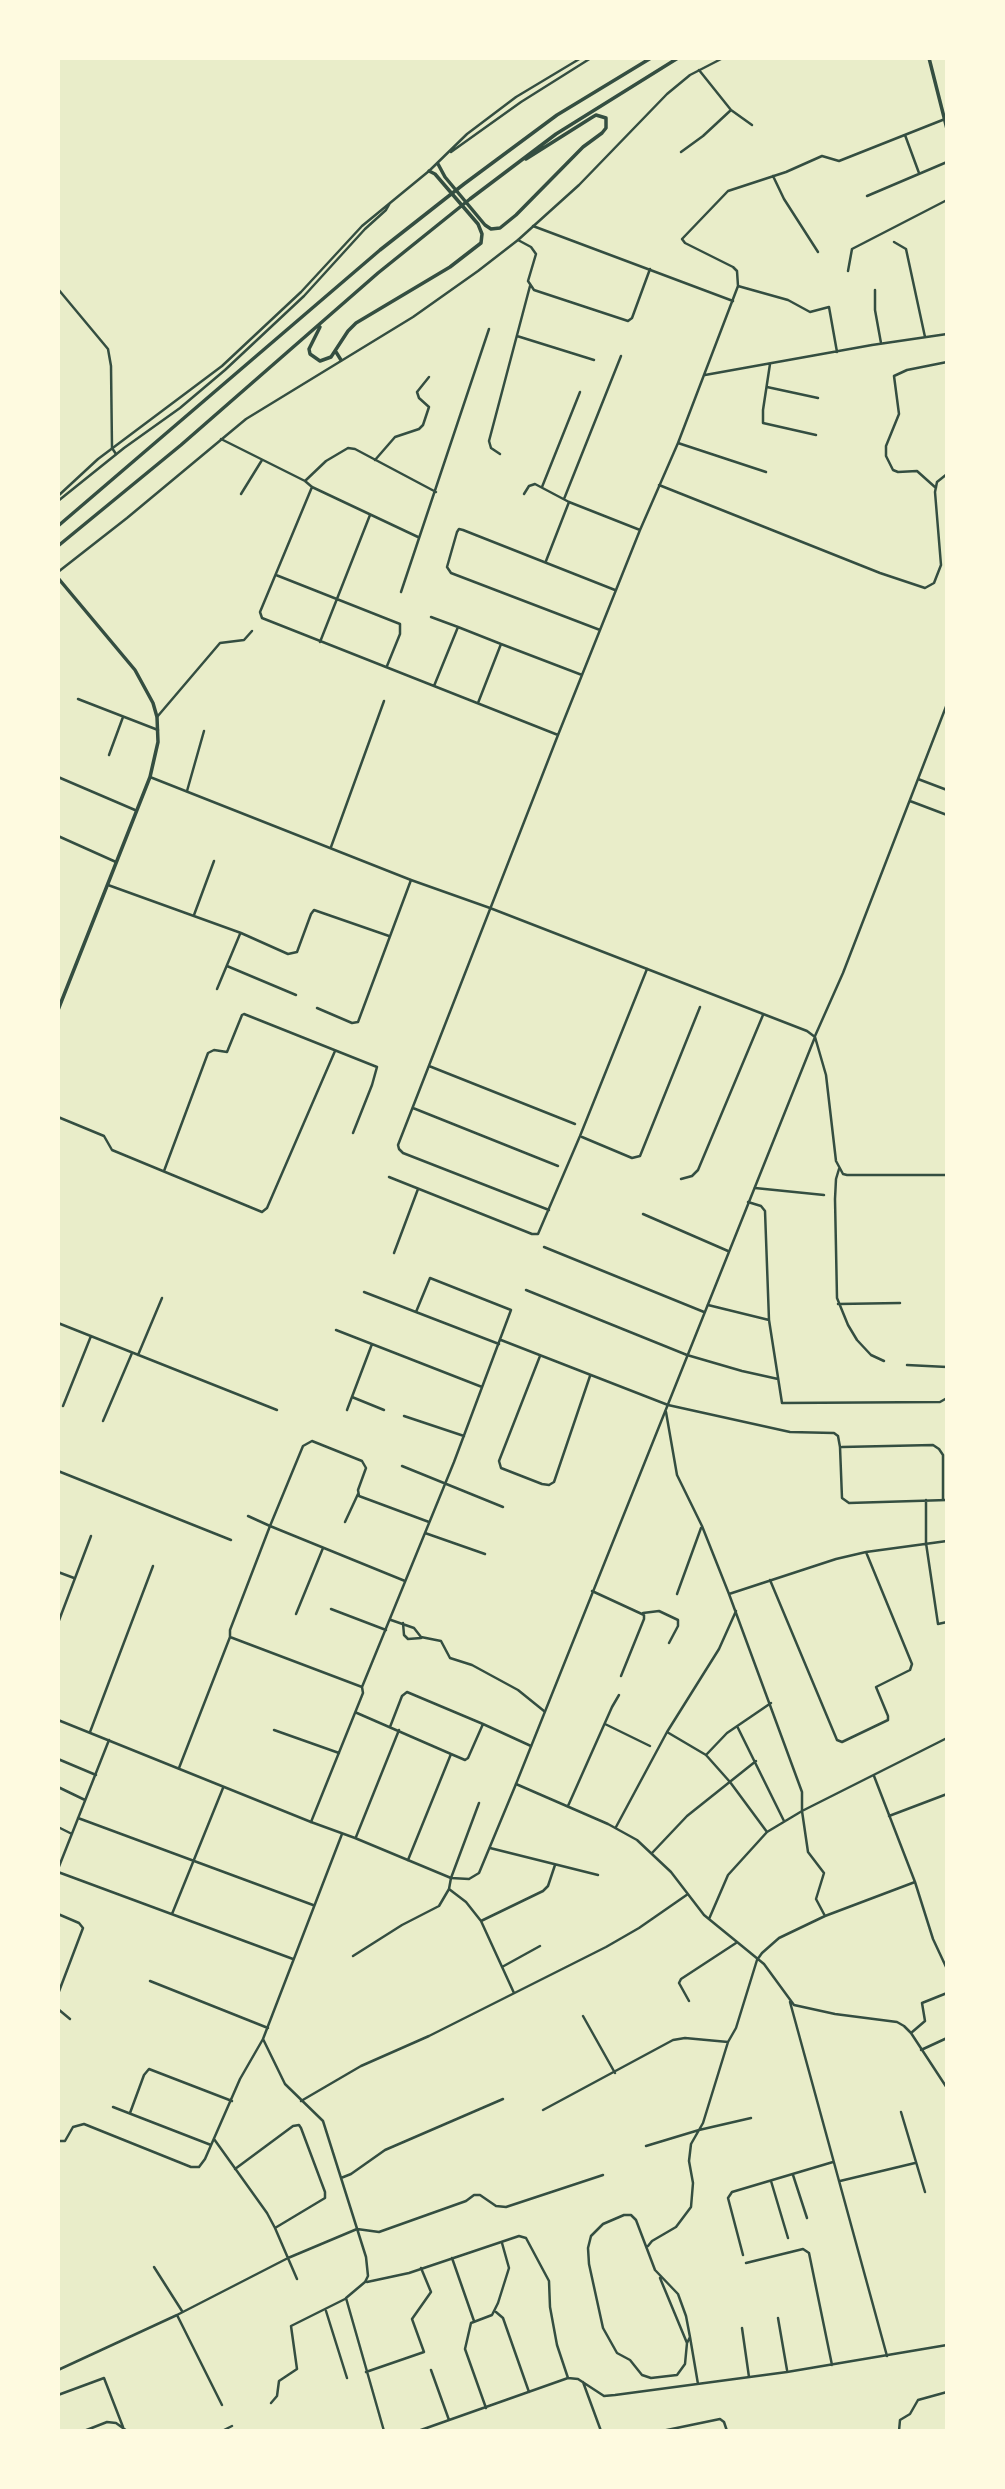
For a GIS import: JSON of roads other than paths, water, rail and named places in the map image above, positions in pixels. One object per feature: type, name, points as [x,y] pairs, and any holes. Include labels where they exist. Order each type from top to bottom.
[{"type":"main road","points":[[640,64],[641,58]]},
{"type":"main road","points":[[58,526],[380,250],[456,190],[557,115],[651,58]]},
{"type":"main road","points":[[58,546],[181,444],[378,273],[509,169],[566,128],[678,58]]},
{"type":"main road","points":[[929,58],[947,129]]},
{"type":"main road","points":[[429,171],[443,179],[477,219],[491,229],[500,228],[559,174],[583,147],[602,133],[606,128],[606,118],[596,115],[509,169]]},
{"type":"main road","points":[[438,164],[443,179]]},
{"type":"main road","points":[[324,322],[309,344],[310,354],[320,361],[336,352],[356,323],[450,267],[478,247],[482,234],[477,219]]},
{"type":"main road","points":[[336,352],[341,360]]},
{"type":"main road","points":[[58,578],[135,670],[147,690],[157,718],[158,730],[150,777],[58,1010]]},
{"type":"street","points":[[58,501],[216,378],[302,294],[362,226],[383,206],[438,164],[467,134],[516,97],[581,58]]},
{"type":"street","points":[[445,155],[591,58]]},
{"type":"street","points":[[58,572],[127,519],[246,419],[442,298],[518,240],[579,184],[667,94],[699,70],[723,58]]},
{"type":"street","points":[[699,70],[731,110],[752,125]]},
{"type":"street","points":[[681,152],[731,110]]},
{"type":"street","points":[[549,1210],[401,1152],[398,1145],[615,590],[678,443],[738,286],[737,271],[733,267],[682,239],[724,192],[822,156],[839,162],[945,119]]},
{"type":"street","points":[[905,135],[919,173]]},
{"type":"street","points":[[867,196],[947,162]]},
{"type":"street","points":[[773,176],[784,200],[818,252]]},
{"type":"street","points":[[848,271],[852,249],[947,200]]},
{"type":"street","points":[[533,226],[733,301]]},
{"type":"street","points":[[500,454],[491,448],[489,441],[536,254],[531,247],[518,240]]},
{"type":"street","points":[[894,242],[906,249],[925,337]]},
{"type":"street","points":[[530,286],[534,290],[628,321],[632,318],[650,269]]},
{"type":"street","points":[[738,286],[788,300],[810,312],[829,307],[837,352]]},
{"type":"street","points":[[58,289],[101,338],[110,357],[112,448],[116,454]]},
{"type":"street","points":[[876,290],[874,310],[881,343]]},
{"type":"street","points":[[58,496],[112,448],[222,366],[302,294]]},
{"type":"street","points":[[58,301],[65,297]]},
{"type":"street","points":[[401,592],[489,329]]},
{"type":"street","points":[[705,375],[881,343],[947,334]]},
{"type":"street","points":[[517,337],[594,360]]},
{"type":"street","points":[[564,499],[621,356]]},
{"type":"street","points":[[936,488],[917,471],[892,470],[886,456],[886,446],[899,414],[894,376],[907,370],[947,362]]},
{"type":"street","points":[[770,364],[763,423],[816,435]]},
{"type":"street","points":[[375,460],[395,437],[419,429],[423,425],[429,407],[419,398],[417,392],[429,377]]},
{"type":"street","points":[[766,387],[818,398]]},
{"type":"street","points":[[542,487],[580,393]]},
{"type":"street","points":[[221,439],[370,516],[418,537]]},
{"type":"street","points":[[678,443],[766,472]]},
{"type":"street","points":[[305,481],[326,461],[348,448],[355,449],[436,492]]},
{"type":"street","points":[[241,494],[262,460]]},
{"type":"street","points":[[659,485],[880,573],[925,588],[934,583],[941,565],[937,540],[936,488],[937,482],[947,474]]},
{"type":"street","points":[[524,494],[531,485],[542,487],[569,502],[640,530]]},
{"type":"street","points":[[312,487],[260,612],[262,618],[558,735]]},
{"type":"street","points":[[545,561],[569,502]]},
{"type":"street","points":[[320,642],[370,516]]},
{"type":"street","points":[[600,630],[453,574],[447,567],[459,529],[615,590]]},
{"type":"street","points":[[276,575],[400,624],[400,634],[387,667]]},
{"type":"street","points":[[430,617],[582,675]]},
{"type":"street","points":[[435,686],[458,627]]},
{"type":"street","points":[[157,718],[220,643],[244,640],[252,631]]},
{"type":"street","points":[[478,703],[501,644]]},
{"type":"street","points":[[78,699],[158,730]]},
{"type":"street","points":[[331,847],[384,701]]},
{"type":"street","points":[[58,1721],[451,1878],[470,1879],[479,1873],[728,1251],[843,973],[947,704]]},
{"type":"street","points":[[109,755],[123,717]]},
{"type":"street","points":[[941,721],[947,724]]},
{"type":"street","points":[[187,791],[204,732]]},
{"type":"street","points":[[150,777],[807,1031],[815,1037],[823,1060],[839,1169],[847,1175],[947,1175]]},
{"type":"street","points":[[58,778],[136,811]]},
{"type":"street","points":[[918,779],[947,790]]},
{"type":"street","points":[[910,801],[947,815]]},
{"type":"street","points":[[58,836],[116,862]]},
{"type":"street","points":[[194,915],[214,861]]},
{"type":"street","points":[[317,1008],[352,1023],[358,1022],[411,880]]},
{"type":"street","points":[[108,885],[293,954],[297,952],[314,911],[389,936]]},
{"type":"street","points":[[217,989],[241,933]]},
{"type":"street","points":[[227,966],[296,995]]},
{"type":"street","points":[[388,1177],[533,1235],[540,1232],[647,969]]},
{"type":"street","points":[[580,1136],[632,1158],[640,1156],[700,1007]]},
{"type":"street","points":[[164,1171],[208,1054],[214,1051],[227,1052],[244,1014],[377,1067],[373,1085],[353,1133]]},
{"type":"street","points":[[681,1179],[692,1177],[698,1171],[763,1015]]},
{"type":"street","points":[[58,1116],[104,1136],[112,1150],[261,1212],[264,1211],[335,1051]]},
{"type":"street","points":[[429,1066],[575,1124]]},
{"type":"street","points":[[413,1108],[558,1166]]},
{"type":"street","points":[[839,1169],[835,1199],[838,1304],[857,1340],[871,1355],[884,1361]]},
{"type":"street","points":[[755,1188],[824,1195]]},
{"type":"street","points":[[394,1253],[418,1189]]},
{"type":"street","points":[[748,1202],[761,1206],[765,1211],[769,1321],[782,1403],[940,1402],[947,1398],[947,1388]]},
{"type":"street","points":[[643,1214],[728,1251]]},
{"type":"street","points":[[544,1247],[704,1312]]},
{"type":"street","points":[[311,1822],[363,1693],[362,1687],[407,1582],[464,1436],[510,1309],[430,1279],[416,1312]]},
{"type":"street","points":[[526,1290],[687,1354],[741,1371],[778,1378]]},
{"type":"street","points":[[364,1292],[668,1405],[790,1432],[829,1431],[838,1436],[842,1498],[849,1503],[945,1500],[943,1455],[933,1445],[840,1447]]},
{"type":"street","points":[[138,1355],[162,1298]]},
{"type":"street","points":[[838,1304],[900,1303]]},
{"type":"street","points":[[707,1305],[769,1321]]},
{"type":"street","points":[[58,1323],[276,1410]]},
{"type":"street","points":[[336,1330],[482,1387]]},
{"type":"street","points":[[63,1405],[92,1336]]},
{"type":"street","points":[[347,1410],[372,1344]]},
{"type":"street","points":[[103,1421],[132,1353]]},
{"type":"street","points":[[540,1356],[499,1461],[501,1468],[542,1484],[549,1485],[554,1482],[590,1376]]},
{"type":"street","points":[[907,1365],[947,1367]]},
{"type":"street","points":[[352,1397],[384,1410]]},
{"type":"street","points":[[665,1409],[675,1467],[736,1611],[802,1793],[808,1852],[824,1873],[816,1899],[825,1916]]},
{"type":"street","points":[[404,1416],[464,1436]]},
{"type":"street","points":[[179,1768],[270,1526],[303,1446],[309,1441],[362,1461],[366,1468],[345,1522]]},
{"type":"street","points":[[402,1466],[503,1507]]},
{"type":"street","points":[[58,1471],[231,1540]]},
{"type":"street","points":[[358,1494],[429,1522]]},
{"type":"street","points":[[926,1500],[926,1543],[938,1624],[947,1622]]},
{"type":"street","points":[[248,1516],[407,1582]]},
{"type":"street","points":[[677,1594],[702,1526]]},
{"type":"street","points":[[425,1533],[485,1554]]},
{"type":"street","points":[[58,1623],[90,1536]]},
{"type":"street","points":[[729,1594],[866,1552],[947,1541]]},
{"type":"street","points":[[296,1614],[323,1548]]},
{"type":"street","points":[[770,1580],[836,1740],[842,1742],[888,1720],[876,1687],[910,1670],[912,1664],[866,1552]]},
{"type":"street","points":[[90,1732],[153,1566]]},
{"type":"street","points":[[58,1572],[75,1578]]},
{"type":"street","points":[[593,1591],[643,1613],[659,1611],[678,1620],[670,1643]]},
{"type":"street","points":[[331,1609],[386,1630]]},
{"type":"street","points":[[616,1827],[667,1732],[719,1649],[736,1611]]},
{"type":"street","points":[[621,1676],[644,1619],[643,1613]]},
{"type":"street","points":[[391,1620],[414,1628],[421,1637],[441,1641],[450,1658],[472,1665],[518,1690],[544,1711]]},
{"type":"street","points":[[403,1623],[404,1635],[408,1639],[418,1640],[424,1636]]},
{"type":"street","points":[[230,1637],[362,1687]]},
{"type":"street","points":[[390,1727],[402,1696],[407,1692],[531,1746]]},
{"type":"street","points":[[568,1807],[620,1695]]},
{"type":"street","points":[[706,1755],[727,1733],[771,1703]]},
{"type":"street","points":[[355,1713],[465,1760],[482,1724]]},
{"type":"street","points":[[605,1724],[650,1746]]},
{"type":"street","points":[[737,1726],[784,1821]]},
{"type":"street","points":[[274,1730],[339,1753]]},
{"type":"street","points":[[355,1838],[399,1730]]},
{"type":"street","points":[[667,1732],[706,1755],[767,1832]]},
{"type":"street","points":[[709,1919],[728,1875],[767,1832],[802,1811],[947,1738]]},
{"type":"street","points":[[109,1740],[58,1870],[293,1959]]},
{"type":"street","points":[[408,1860],[451,1754]]},
{"type":"street","points":[[58,1759],[96,1774]]},
{"type":"street","points":[[652,1853],[687,1816],[756,1761]]},
{"type":"street","points":[[874,1776],[915,1882],[933,1939],[947,1969]]},
{"type":"street","points":[[516,1784],[616,1827],[637,1840],[671,1872],[709,1919],[767,1968],[790,2002],[887,2356]]},
{"type":"street","points":[[172,1914],[224,1786]]},
{"type":"street","points":[[58,1787],[85,1800]]},
{"type":"street","points":[[889,1816],[947,1794]]},
{"type":"street","points":[[353,1956],[402,1925],[437,1908],[449,1889],[479,1803]]},
{"type":"street","points":[[78,1818],[313,1905]]},
{"type":"street","points":[[58,1827],[72,1834]]},
{"type":"street","points":[[58,2141],[65,2141],[73,2127],[84,2124],[196,2168],[202,2165],[240,2080],[268,2028],[342,1834]]},
{"type":"street","points":[[490,1848],[597,1875]]},
{"type":"street","points":[[481,1921],[543,1891],[548,1886],[555,1865]]},
{"type":"street","points":[[648,2246],[676,2227],[691,2207],[691,2144],[708,2111],[728,2042],[736,2028],[757,1960],[779,1938],[825,1916],[915,1882]]},
{"type":"street","points":[[449,1889],[466,1902],[481,1921],[514,1993]]},
{"type":"street","points":[[301,2101],[361,2066],[384,2058],[618,1941],[688,1894]]},
{"type":"street","points":[[58,1914],[79,1923],[83,1928],[58,1994]]},
{"type":"street","points":[[689,2001],[679,1983],[681,1979],[736,1943]]},
{"type":"street","points":[[502,1967],[540,1946]]},
{"type":"street","points":[[150,1981],[204,2005],[268,2028]]},
{"type":"street","points":[[911,2033],[925,2021],[922,2003],[947,1993]]},
{"type":"street","points":[[790,2002],[806,2009],[897,2022],[911,2033],[947,2088]]},
{"type":"street","points":[[58,2009],[71,2019]]},
{"type":"street","points":[[583,2016],[615,2073]]},
{"type":"street","points":[[921,2050],[947,2038]]},
{"type":"street","points":[[263,2039],[285,2084],[323,2121],[368,2264],[365,2283]]},
{"type":"street","points":[[543,2110],[678,2039],[728,2042]]},
{"type":"street","points":[[130,2113],[144,2075],[149,2069],[232,2101]]},
{"type":"street","points":[[341,2178],[385,2150],[503,2099]]},
{"type":"street","points":[[113,2107],[211,2145]]},
{"type":"street","points":[[901,2112],[925,2192]]},
{"type":"street","points":[[646,2146],[699,2130],[751,2119]]},
{"type":"street","points":[[235,2169],[289,2129],[299,2125],[325,2198],[275,2228]]},
{"type":"street","points":[[214,2138],[275,2228],[297,2279]]},
{"type":"street","points":[[743,2255],[729,2195],[834,2162]]},
{"type":"street","points":[[840,2181],[916,2163]]},
{"type":"street","points":[[58,2370],[177,2315],[288,2258],[357,2230],[379,2232],[466,2201],[474,2195],[480,2195],[496,2206],[506,2207],[603,2175]]},
{"type":"street","points":[[793,2175],[807,2218]]},
{"type":"street","points":[[771,2182],[788,2238]]},
{"type":"street","points":[[687,2343],[636,2220],[631,2215],[624,2215],[603,2224],[591,2236],[588,2248],[589,2264],[603,2328],[617,2353],[630,2360],[642,2375],[652,2378],[677,2375],[685,2364],[690,2337]]},
{"type":"street","points":[[271,2403],[277,2396],[279,2381],[298,2369],[291,2326],[326,2310],[365,2283],[519,2236],[526,2238],[549,2281],[550,2307],[557,2344],[568,2378]]},
{"type":"street","points":[[486,2408],[466,2349],[469,2326],[495,2311],[509,2268],[502,2242]]},
{"type":"street","points":[[747,2263],[803,2249],[809,2253],[832,2365]]},
{"type":"street","points":[[451,2257],[474,2321]]},
{"type":"street","points":[[154,2267],[182,2312]]},
{"type":"street","points":[[366,2372],[424,2352],[412,2319],[431,2292],[421,2268]]},
{"type":"street","points":[[660,2277],[678,2294],[686,2316],[698,2384]]},
{"type":"street","points":[[346,2298],[384,2431]]},
{"type":"street","points":[[326,2310],[347,2378]]},
{"type":"street","points":[[495,2311],[503,2318],[528,2392]]},
{"type":"street","points":[[177,2315],[222,2405]]},
{"type":"street","points":[[778,2318],[787,2372]]},
{"type":"street","points":[[742,2328],[749,2377]]},
{"type":"street","points":[[418,2431],[568,2378],[578,2379],[604,2396],[787,2372],[947,2345]]},
{"type":"street","points":[[431,2370],[449,2420]]},
{"type":"street","points":[[58,2395],[104,2378],[127,2431]]},
{"type":"street","points":[[583,2382],[601,2431]]},
{"type":"street","points":[[900,2431],[900,2420],[910,2414],[918,2400],[947,2392]]},
{"type":"street","points":[[662,2431],[678,2430],[720,2419],[727,2431]]},
{"type":"street","points":[[84,2431],[107,2422],[123,2427]]},
{"type":"street","points":[[222,2431],[232,2426]]}]
